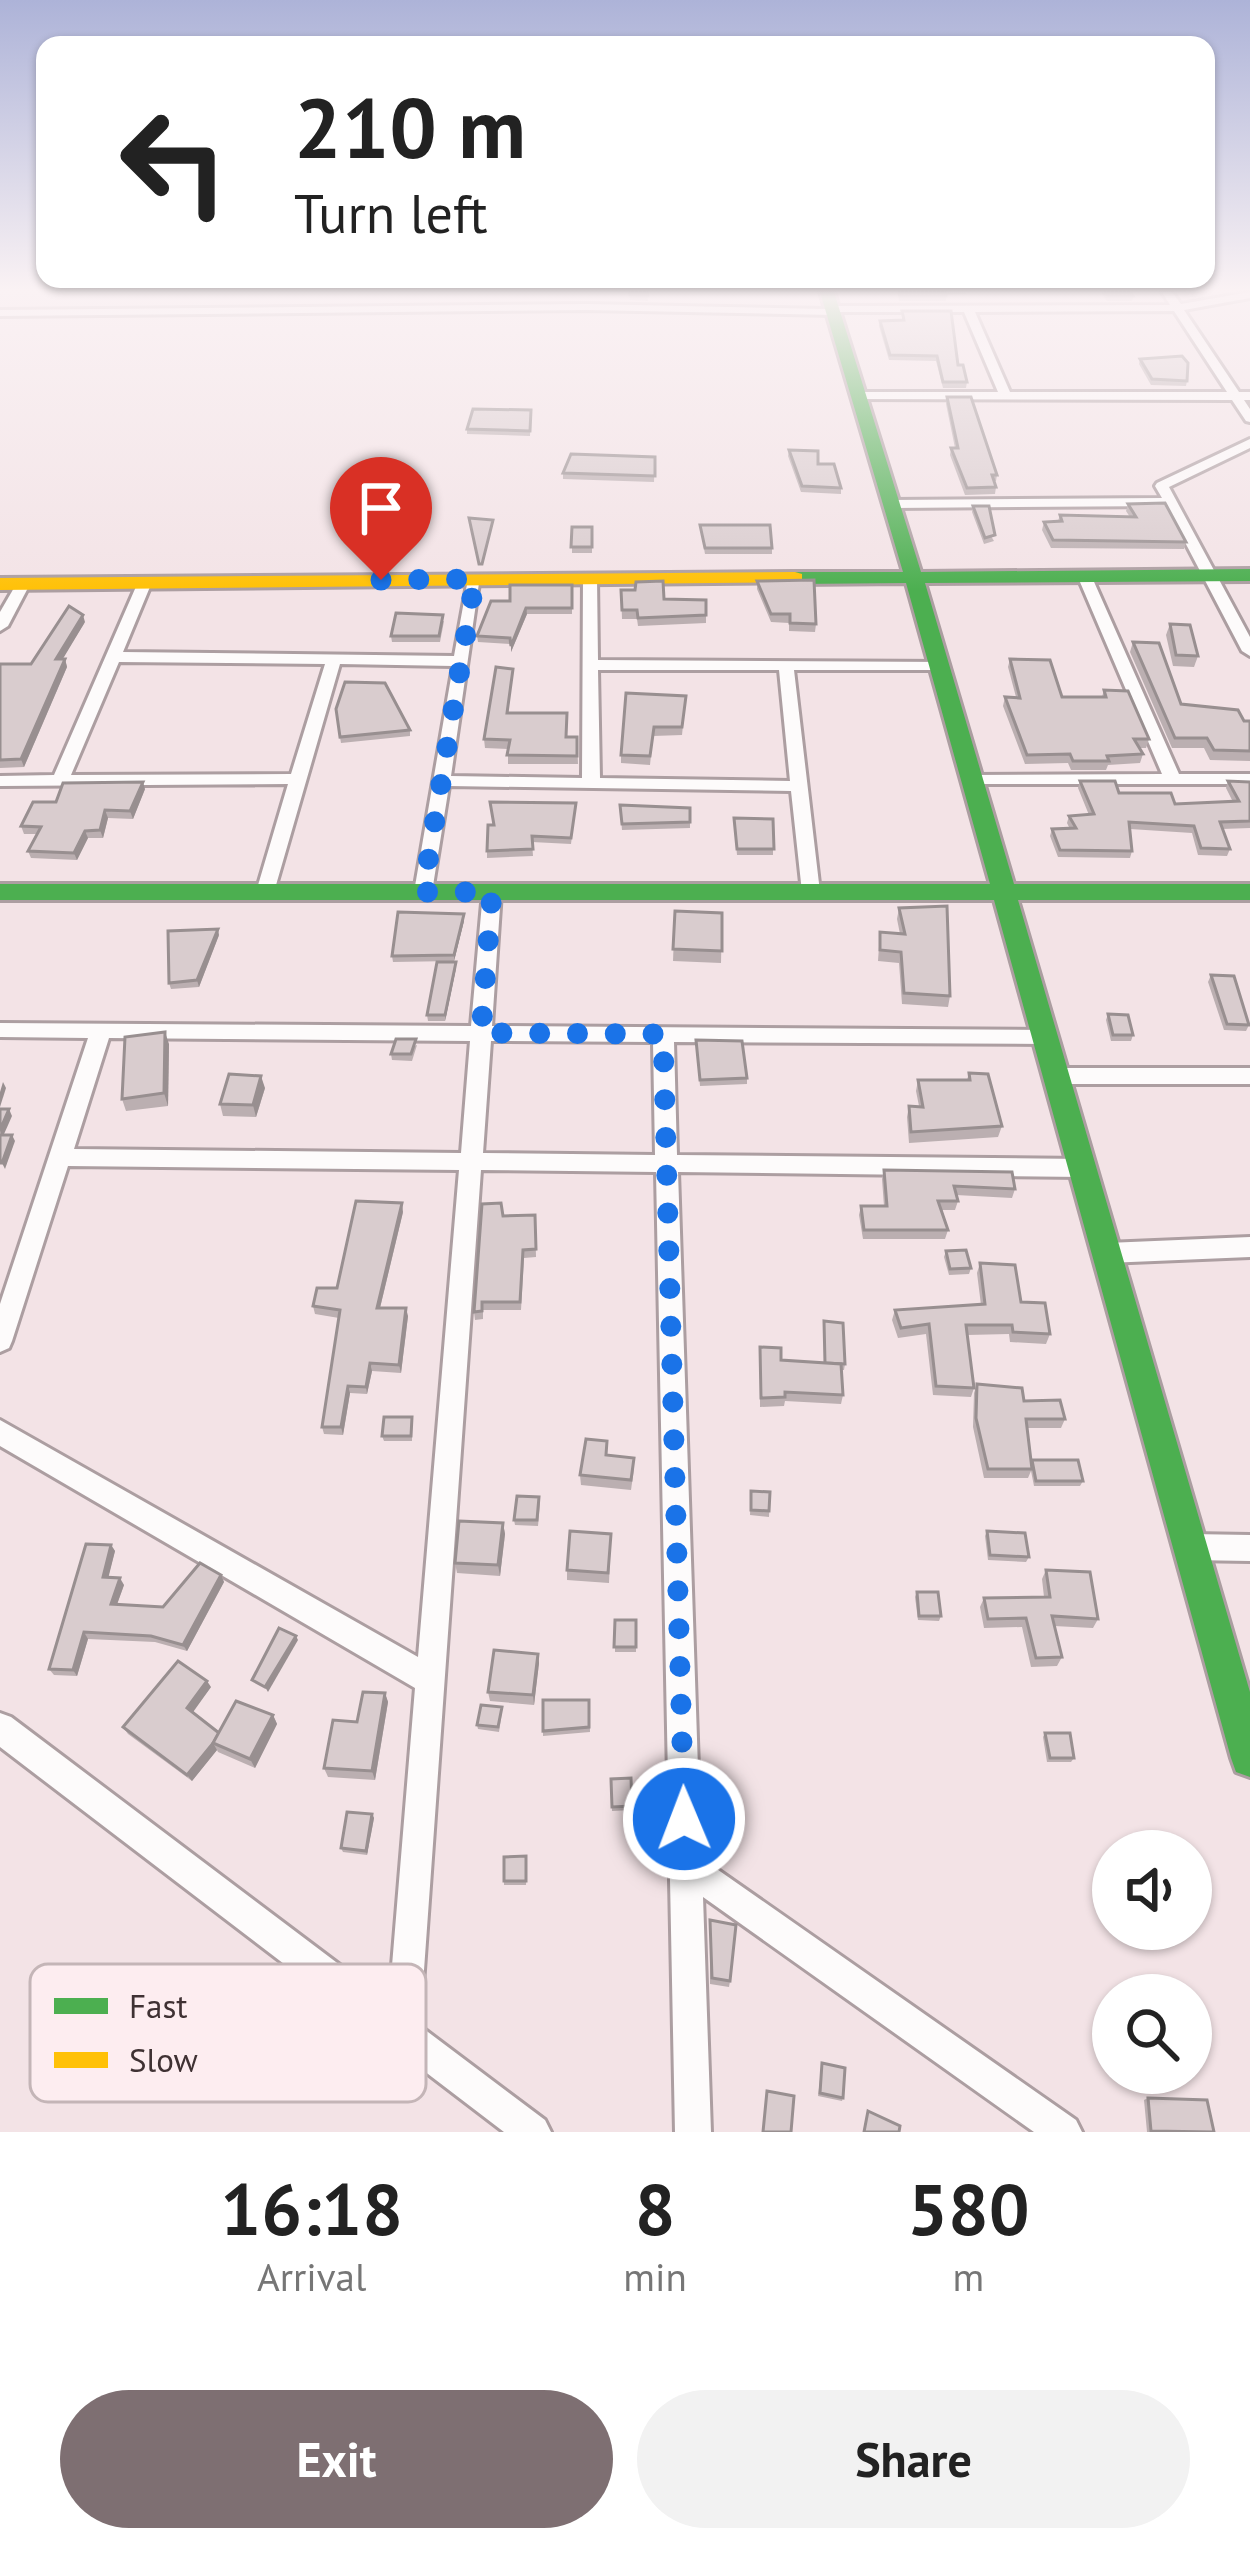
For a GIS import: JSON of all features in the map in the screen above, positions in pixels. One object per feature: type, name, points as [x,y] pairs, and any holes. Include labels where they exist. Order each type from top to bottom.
[{"type":"street","points":[[858,391],[940,665],[1250,1758]]},
{"type":"street","points":[[1004,391],[1006,396]]},
{"type":"street","points":[[859,396],[1243,396],[1250,418]]},
{"type":"street","points":[[1250,443],[1162,486],[1250,651]]},
{"type":"street","points":[[892,504],[1171,502]]},
{"type":"street","points":[[1084,575],[1173,779]]},
{"type":"street","points":[[0,626],[11,584],[1250,575]]},
{"type":"street","points":[[590,578],[591,783]]},
{"type":"street","points":[[423,892],[475,579]]},
{"type":"street","points":[[60,781],[145,583]]},
{"type":"street","points":[[113,657],[461,661]]},
{"type":"street","points":[[265,892],[334,659]]},
{"type":"street","points":[[786,664],[812,892]]},
{"type":"street","points":[[590,665],[940,665]]},
{"type":"street","points":[[0,782],[296,779]]},
{"type":"street","points":[[973,780],[1250,779]]},
{"type":"street","points":[[441,781],[800,785]]},
{"type":"street","points":[[0,892],[1250,892]]},
{"type":"street","points":[[408,1964],[492,892]]},
{"type":"street","points":[[0,1030],[1046,1036]]},
{"type":"street","points":[[0,1341],[100,1030]]},
{"type":"street","points":[[663,1034],[693,2132]]},
{"type":"street","points":[[1058,1076],[1250,1076]]},
{"type":"street","points":[[60,1157],[1083,1168]]},
{"type":"street","points":[[1107,1253],[1250,1247]]},
{"type":"street","points":[[0,1432],[431,1681]]},
{"type":"street","points":[[1191,1547],[1250,1548]]},
{"type":"street","points":[[0,1728],[312,1964]]},
{"type":"street","points":[[686,1866],[1064,2132]]},
{"type":"street","points":[[426,2051],[533,2132]]},
{"type":"building","points":[[947,397],[971,397],[997,475],[992,475],[996,487],[967,488],[951,448],[958,448]]},
{"type":"building","points":[[473,409],[531,410],[530,431],[467,429]]},
{"type":"building","points":[[789,450],[818,451],[818,464],[834,464],[841,488],[802,486]]},
{"type":"building","points":[[571,454],[655,457],[655,476],[563,473]]},
{"type":"building","points":[[1165,503],[1186,542],[1053,540],[1044,522],[1062,521],[1060,515],[1136,517],[1128,504]]},
{"type":"building","points":[[973,506],[989,506],[995,535],[985,538]]},
{"type":"building","points":[[469,518],[493,520],[482,564],[479,564]]},
{"type":"building","points":[[700,525],[770,525],[772,548],[705,548]]},
{"type":"building","points":[[572,527],[592,527],[592,547],[571,547]]},
{"type":"building","points":[[814,580],[816,624],[790,623],[790,614],[771,614],[757,581]]},
{"type":"building","points":[[663,581],[664,599],[706,600],[706,615],[638,618],[637,610],[622,610],[621,590],[635,590],[636,582]]},
{"type":"building","points":[[510,585],[572,585],[572,608],[526,608],[511,646],[510,638],[477,636],[491,601],[510,601]]},
{"type":"building","points":[[69,606],[83,615],[56,659],[65,659],[21,759],[0,760],[0,664],[31,664]]},
{"type":"building","points":[[396,613],[443,615],[439,636],[391,636]]},
{"type":"building","points":[[1170,624],[1190,625],[1198,656],[1176,655]]},
{"type":"building","points":[[1133,642],[1159,643],[1181,704],[1238,710],[1244,721],[1250,721],[1250,751],[1214,750],[1207,738],[1175,738]]},
{"type":"building","points":[[1010,659],[1050,660],[1062,697],[1106,697],[1104,690],[1128,691],[1149,739],[1134,739],[1143,754],[1107,756],[1109,761],[1073,761],[1070,754],[1027,755],[1005,697],[1020,698]]},
{"type":"building","points":[[496,667],[513,669],[507,713],[567,713],[566,737],[577,737],[577,756],[507,755],[510,740],[484,739]]},
{"type":"building","points":[[345,682],[385,683],[410,730],[340,737],[336,709]]},
{"type":"building","points":[[626,693],[686,696],[682,727],[654,727],[650,756],[621,755]]},
{"type":"building","points":[[1080,781],[1115,781],[1119,793],[1171,793],[1175,804],[1239,801],[1228,781],[1250,782],[1250,821],[1220,822],[1230,849],[1201,848],[1194,826],[1129,822],[1132,851],[1060,850],[1052,829],[1076,828],[1069,816],[1094,814]]},
{"type":"building","points":[[143,782],[130,811],[105,810],[100,830],[85,831],[74,853],[28,851],[41,827],[21,826],[33,802],[56,802],[63,783]]},
{"type":"building","points":[[490,802],[576,803],[571,838],[532,836],[533,849],[487,851],[488,825],[494,825]]},
{"type":"building","points":[[620,805],[690,808],[690,822],[622,824]]},
{"type":"building","points":[[734,818],[773,819],[774,849],[737,849]]},
{"type":"building","points":[[947,906],[950,996],[904,993],[901,952],[880,950],[880,932],[905,934],[899,908]]},
{"type":"building","points":[[675,911],[722,913],[722,951],[673,949]]},
{"type":"building","points":[[398,912],[464,914],[454,955],[392,956]]},
{"type":"building","points":[[218,929],[197,980],[169,983],[168,931]]},
{"type":"building","points":[[437,962],[456,962],[445,1015],[427,1015]]},
{"type":"building","points":[[1211,975],[1234,976],[1249,1025],[1227,1024]]},
{"type":"building","points":[[1108,1014],[1128,1015],[1133,1035],[1113,1035]]},
{"type":"building","points":[[165,1032],[164,1093],[122,1099],[125,1037]]},
{"type":"building","points":[[396,1039],[416,1039],[411,1054],[391,1054]]},
{"type":"building","points":[[696,1040],[742,1041],[747,1078],[700,1080]]},
{"type":"building","points":[[969,1073],[988,1074],[1002,1126],[911,1132],[909,1106],[923,1107],[918,1080],[970,1080]]},
{"type":"building","points":[[229,1074],[261,1076],[253,1105],[220,1104]]},
{"type":"building","points":[[0,1109],[9,1109],[0,1130]]},
{"type":"building","points":[[0,1135],[12,1135],[2,1163],[0,1163]]},
{"type":"building","points":[[884,1170],[1012,1172],[1015,1189],[954,1186],[958,1201],[938,1201],[948,1230],[864,1230],[861,1206],[887,1206]]},
{"type":"building","points":[[356,1201],[402,1203],[377,1308],[406,1308],[399,1365],[370,1363],[366,1387],[348,1386],[341,1427],[322,1427],[340,1310],[313,1306],[317,1288],[337,1288]]},
{"type":"building","points":[[501,1203],[503,1216],[535,1215],[536,1249],[523,1250],[520,1302],[482,1302],[482,1311],[474,1312],[482,1204]]},
{"type":"building","points":[[966,1250],[971,1268],[950,1269],[946,1251]]},
{"type":"building","points":[[980,1263],[1015,1265],[1021,1302],[1045,1303],[1050,1334],[1013,1332],[1012,1325],[966,1325],[974,1388],[936,1386],[929,1324],[901,1328],[895,1310],[985,1304]]},
{"type":"building","points":[[824,1321],[843,1323],[845,1364],[825,1363]]},
{"type":"building","points":[[760,1347],[781,1348],[781,1360],[841,1364],[843,1395],[785,1392],[785,1397],[761,1398]]},
{"type":"building","points":[[977,1384],[1022,1388],[1024,1401],[1060,1400],[1065,1419],[1026,1419],[1032,1469],[988,1469],[976,1418]]},
{"type":"building","points":[[384,1417],[412,1417],[411,1436],[382,1436]]},
{"type":"building","points":[[586,1439],[607,1441],[606,1455],[634,1458],[631,1480],[580,1475]]},
{"type":"building","points":[[1032,1460],[1078,1460],[1083,1481],[1036,1481]]},
{"type":"building","points":[[751,1491],[770,1492],[769,1511],[751,1510]]},
{"type":"building","points":[[517,1496],[539,1497],[537,1520],[514,1520]]},
{"type":"building","points":[[459,1521],[503,1523],[498,1565],[455,1563]]},
{"type":"building","points":[[570,1531],[611,1534],[608,1573],[567,1570]]},
{"type":"building","points":[[987,1531],[1025,1533],[1029,1557],[990,1555]]},
{"type":"building","points":[[86,1544],[111,1545],[103,1577],[120,1578],[111,1604],[163,1607],[200,1563],[221,1575],[183,1645],[151,1636],[84,1632],[73,1670],[49,1669]]},
{"type":"building","points":[[1046,1570],[1090,1572],[1098,1619],[1052,1616],[1062,1657],[1036,1658],[1026,1618],[988,1619],[984,1598],[1050,1597]]},
{"type":"building","points":[[917,1592],[938,1592],[941,1616],[919,1616]]},
{"type":"building","points":[[615,1620],[636,1620],[636,1647],[614,1647]]},
{"type":"building","points":[[279,1628],[296,1636],[265,1687],[252,1680]]},
{"type":"building","points":[[494,1650],[538,1654],[533,1695],[488,1692]]},
{"type":"building","points":[[178,1661],[207,1681],[187,1708],[219,1733],[187,1775],[123,1727]]},
{"type":"building","points":[[363,1692],[385,1693],[372,1771],[324,1768],[333,1720],[357,1722]]},
{"type":"building","points":[[543,1700],[589,1700],[589,1727],[543,1731]]},
{"type":"building","points":[[236,1701],[273,1715],[250,1759],[213,1743]]},
{"type":"building","points":[[481,1705],[502,1707],[498,1727],[477,1725]]},
{"type":"building","points":[[1045,1733],[1070,1733],[1074,1758],[1050,1758]]},
{"type":"building","points":[[631,1778],[632,1806],[612,1807],[611,1779]]},
{"type":"building","points":[[347,1812],[372,1814],[366,1851],[341,1848]]},
{"type":"building","points":[[526,1856],[526,1881],[504,1881],[504,1857]]},
{"type":"building","points":[[710,1920],[736,1925],[730,1981],[712,1978]]},
{"type":"building","points":[[822,2063],[845,2068],[843,2098],[820,2093]]},
{"type":"building","points":[[767,2091],[794,2096],[791,2132],[763,2132]]},
{"type":"building","points":[[1148,2098],[1207,2100],[1214,2132],[1151,2131]]},
{"type":"building","points":[[868,2111],[900,2126],[899,2132],[864,2132]]},
{"type":"traffic: fast","points":[[857,391],[927,620],[1250,1758]]},
{"type":"traffic: fast","points":[[795,578],[1250,575]]},
{"type":"traffic: fast","points":[[0,892],[1250,892]]},
{"type":"traffic: slow","points":[[0,584],[795,578]]},
{"type":"route","points":[[381,580],[475,579],[423,892],[492,892],[481,1033],[663,1034],[684,1819]]}]
